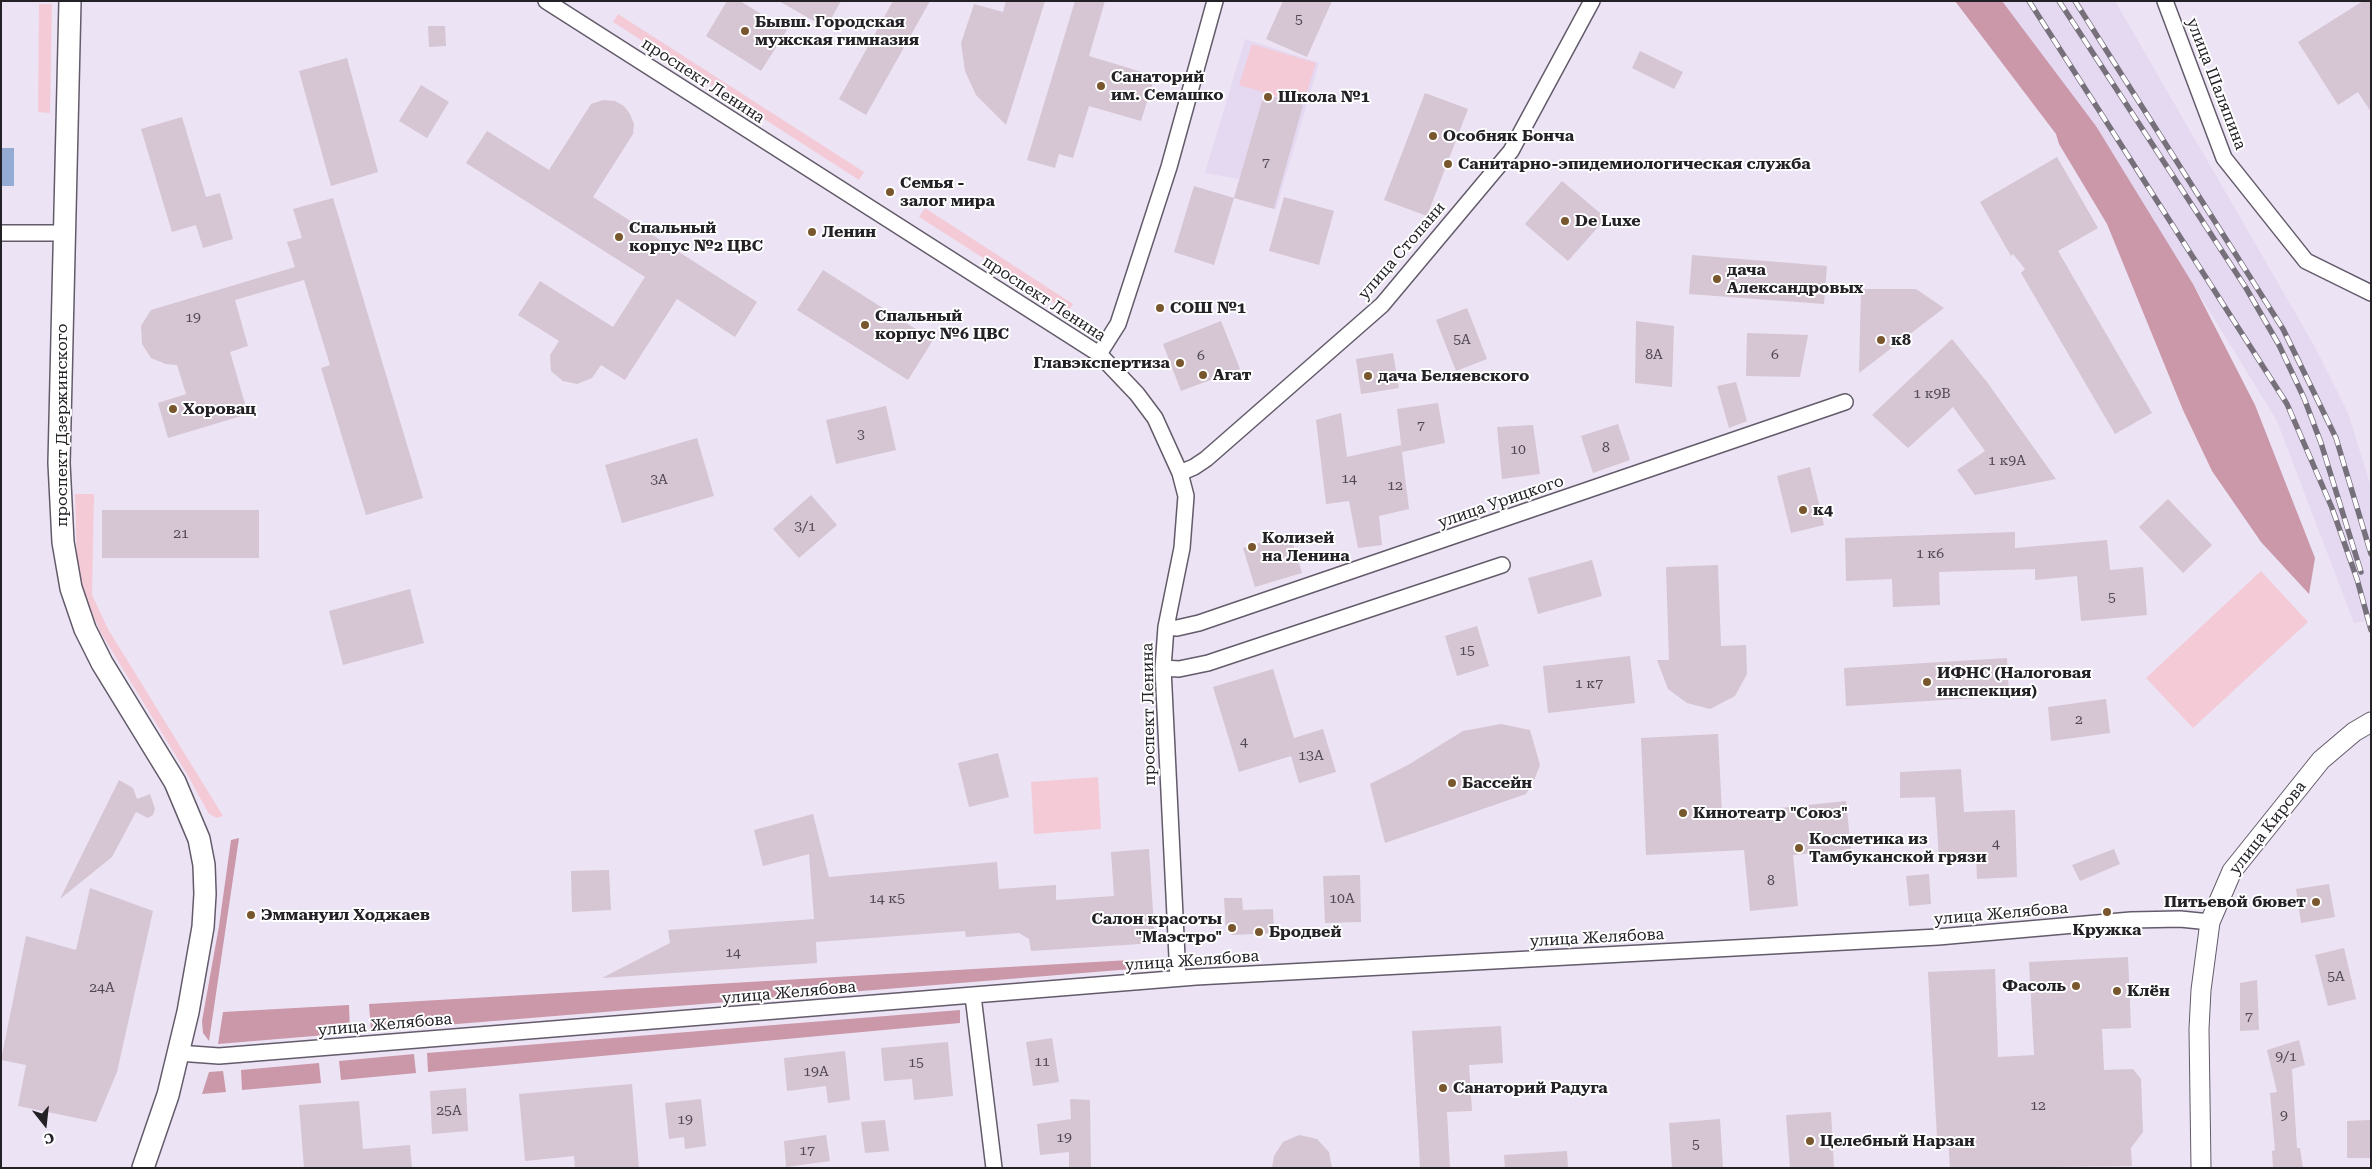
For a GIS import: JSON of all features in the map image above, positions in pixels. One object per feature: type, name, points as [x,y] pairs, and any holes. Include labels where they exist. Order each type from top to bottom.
[{"type":"main road","name":"проспект Дзержинского","points":[[70,1],[59,501],[63,542],[71,588],[85,629],[102,663],[158,752],[183,798],[199,839],[204,865],[203,927],[188,1012],[168,1095],[143,1168]]},
{"type":"street","name":"проспект Ленина","points":[[546,1],[1099,354],[1137,394],[1155,418],[1180,473],[1186,496],[1186,517],[1182,548],[1166,627],[1163,668],[1178,978]]},
{"type":"street","points":[[1099,354],[1118,324],[1169,167],[1215,1]]},
{"type":"street","name":"улица Стопани","points":[[1180,473],[1206,459],[1382,305],[1511,151],[1592,1]]},
{"type":"street","name":"улица Шаляпина","points":[[2165,1],[2224,158],[2306,261],[2371,293]]},
{"type":"street","points":[[1,233],[64,233]]},
{"type":"street","name":"улица Урицкого","points":[[1166,627],[1177,628],[1199,623],[1845,402]]},
{"type":"street","points":[[1163,668],[1179,669],[1208,663],[1502,565]]},
{"type":"street","name":"улица Кирова","points":[[2201,1168],[2199,1029],[2201,990],[2210,922],[2232,871],[2321,760],[2354,732],[2371,722]]},
{"type":"street","name":"улица Желябова","points":[[178,1053],[219,1056],[1178,978],[1938,937],[2131,920],[2180,919],[2210,922]]},
{"type":"street","points":[[973,996],[994,1168]]},
{"type":"shaded area","points":[[1955,1],[2002,1],[2096,126],[2193,284],[2255,405],[2315,558],[2309,594],[2261,542],[2212,471],[2183,410],[2107,224],[2059,144],[2056,134]]},
{"type":"shaded area","points":[[2002,1],[2115,1],[2315,347],[2348,413],[2371,487],[2371,620],[2354,623],[2277,421],[2096,126]]},
{"type":"shaded area","points":[[39,4],[52,4],[50,113],[38,112]]},
{"type":"shaded area","points":[[618,14],[864,172],[859,180],[613,22]]},
{"type":"shaded area","name":"Школа №1","points":[[1245,39],[1319,63],[1276,209],[1234,198],[1239,179],[1205,173]]},
{"type":"shaded area","points":[[1252,44],[1316,63],[1303,104],[1239,85]]},
{"type":"shaded area","points":[[925,208],[1073,304],[1068,312],[919,217]]},
{"type":"shaded area","points":[[75,494],[94,494],[92,595],[108,629],[223,816],[217,818],[209,814],[187,774],[101,633],[84,596],[77,561]]},
{"type":"shaded area","points":[[2261,571],[2308,622],[2193,728],[2146,678]]},
{"type":"shaded area","points":[[1098,777],[1101,829],[1034,834],[1031,782]]},
{"type":"shaded area","points":[[239,838],[209,1041],[203,1033],[202,1021],[219,926],[231,840]]},
{"type":"shaded area","points":[[1164,958],[1156,967],[371,1031],[369,1004]]},
{"type":"shaded area","points":[[349,1005],[350,1033],[218,1044],[223,1012]]},
{"type":"shaded area","points":[[960,1010],[960,1023],[428,1072],[427,1053]]},
{"type":"shaded area","points":[[414,1054],[416,1073],[341,1080],[339,1061]]},
{"type":"shaded area","points":[[319,1063],[321,1083],[242,1090],[241,1070]]},
{"type":"shaded area","points":[[223,1071],[226,1092],[202,1094],[209,1072]]},
{"type":"water","points":[[1,148],[14,148],[14,186],[1,186]]},
{"type":"building","points":[[727,1],[740,1],[787,30],[761,71],[706,36]]},
{"type":"building","points":[[779,1],[841,1],[826,28]]},
{"type":"building","points":[[893,1],[930,1],[866,115],[839,99]]},
{"type":"building","points":[[1006,1],[1045,1],[1006,125],[976,95],[965,71],[961,43],[974,4],[1003,12]]},
{"type":"building","points":[[1075,1],[1105,1],[1089,56],[1155,76],[1141,121],[1089,106],[1073,158],[1059,154],[1055,168],[1027,160]]},
{"type":"building","points":[[1283,1],[1332,1],[1307,57],[1266,39]]},
{"type":"building","points":[[2363,1],[2371,1],[2371,112],[2358,92],[2338,105],[2298,42]]},
{"type":"building","points":[[428,26],[445,26],[446,46],[429,47]]},
{"type":"building","points":[[1640,51],[1683,72],[1674,89],[1632,68]]},
{"type":"building","points":[[347,58],[378,172],[331,186],[299,71]]},
{"type":"building","points":[[421,85],[449,102],[427,138],[399,121]]},
{"type":"building","name":"Особняк Бонча","points":[[1425,93],[1468,109],[1427,216],[1384,200]]},
{"type":"building","points":[[1264,94],[1303,105],[1274,209],[1234,198]]},
{"type":"building","name":"Спальный корпус №2 ЦВС","points":[[603,100],[615,101],[624,106],[634,124],[633,134],[593,197],[757,302],[735,337],[677,299],[625,380],[601,365],[592,378],[577,384],[563,381],[551,371],[550,355],[559,341],[518,315],[540,281],[613,327],[645,277],[466,163],[487,131],[549,170],[591,104]]},
{"type":"building","points":[[182,117],[206,197],[220,193],[233,239],[203,248],[196,225],[172,232],[141,129]]},
{"type":"building","points":[[2057,157],[2098,228],[2058,251],[2152,413],[2115,434],[2021,273],[2025,269],[2013,254],[2011,256],[1980,202]]},
{"type":"building","name":"De Luxe","points":[[1562,181],[1606,218],[1568,261],[1525,224]]},
{"type":"building","points":[[1194,186],[1234,198],[1214,265],[1174,252]]},
{"type":"building","points":[[1284,197],[1334,211],[1319,265],[1269,251]]},
{"type":"building","points":[[333,198],[423,498],[366,515],[321,368],[330,365],[304,280],[235,300],[248,346],[230,352],[248,414],[168,438],[158,403],[186,394],[177,365],[166,364],[151,358],[142,344],[141,326],[151,310],[295,267],[287,242],[302,238],[293,209]]},
{"type":"building","points":[[1692,255],[1827,266],[1824,304],[1689,294]]},
{"type":"building","name":"Спальный корпус №6 ЦВС","points":[[823,270],[933,340],[908,380],[797,310]]},
{"type":"building","name":"к8","points":[[1861,289],[1916,289],[1944,308],[1859,373]]},
{"type":"building","points":[[1467,308],[1487,359],[1456,371],[1436,320]]},
{"type":"building","points":[[1221,321],[1240,369],[1181,391],[1163,344]]},
{"type":"building","points":[[1636,321],[1674,326],[1672,387],[1635,383]]},
{"type":"building","points":[[1747,333],[1808,335],[1800,377],[1746,376]]},
{"type":"building","points":[[1952,339],[1987,382],[2056,479],[1975,495],[1957,470],[1985,451],[1953,407],[1908,448],[1872,415]]},
{"type":"building","points":[[1393,353],[1399,388],[1361,394],[1356,359]]},
{"type":"building","points":[[1736,382],[1747,421],[1729,428],[1717,386]]},
{"type":"building","points":[[1438,403],[1445,443],[1402,452],[1397,409]]},
{"type":"building","points":[[886,406],[896,450],[836,464],[826,420]]},
{"type":"building","points":[[1341,413],[1347,457],[1401,445],[1409,509],[1379,516],[1382,545],[1358,548],[1349,501],[1326,504],[1316,420]]},
{"type":"building","points":[[1618,424],[1630,460],[1593,473],[1581,436]]},
{"type":"building","points":[[1533,425],[1540,474],[1502,479],[1497,427]]},
{"type":"building","points":[[697,438],[714,496],[622,523],[605,465]]},
{"type":"building","name":"к4","points":[[1810,467],[1824,525],[1791,533],[1777,476]]},
{"type":"building","points":[[811,495],[837,525],[799,558],[773,529]]},
{"type":"building","points":[[2168,499],[2212,545],[2183,573],[2139,527]]},
{"type":"building","points":[[102,510],[259,510],[259,558],[102,558]]},
{"type":"building","points":[[2015,532],[2015,548],[2107,540],[2110,570],[2143,567],[2147,615],[2081,621],[2077,576],[2035,580],[2035,569],[1939,572],[1940,605],[1893,607],[1892,579],[1846,581],[1845,538]]},
{"type":"building","points":[[1290,534],[1302,573],[1255,587],[1243,548]]},
{"type":"building","points":[[1592,560],[1602,596],[1538,614],[1528,578]]},
{"type":"building","points":[[1718,565],[1721,646],[1746,645],[1747,674],[1735,696],[1710,709],[1687,703],[1668,689],[1657,660],[1669,660],[1666,567]]},
{"type":"building","points":[[410,589],[424,643],[343,665],[329,611]]},
{"type":"building","points":[[1477,626],[1489,666],[1457,676],[1445,636]]},
{"type":"building","points":[[1630,656],[1635,703],[1548,713],[1543,666]]},
{"type":"building","name":"ИФНС (Налоговая инспекция)","points":[[2007,658],[2009,696],[1846,706],[1844,668]]},
{"type":"building","points":[[1273,669],[1294,738],[1323,729],[1336,772],[1299,783],[1291,756],[1239,772],[1213,687]]},
{"type":"building","points":[[2106,699],[2110,733],[2051,741],[2048,707]]},
{"type":"building","name":"Бассейн","points":[[1501,724],[1530,730],[1540,765],[1533,783],[1526,794],[1385,843],[1370,784],[1408,765],[1463,731]]},
{"type":"building","points":[[1718,734],[1722,814],[1846,801],[1851,849],[1793,855],[1798,906],[1750,911],[1744,850],[1646,855],[1641,738]]},
{"type":"building","points":[[998,753],[1009,797],[969,807],[958,763]]},
{"type":"building","points":[[1961,769],[1964,812],[2015,810],[2017,877],[1977,879],[1976,857],[1939,858],[1935,797],[1900,798],[1900,772]]},
{"type":"building","points":[[119,780],[133,788],[137,799],[150,794],[155,809],[153,815],[148,818],[136,812],[112,857],[60,899]]},
{"type":"building","points":[[813,814],[829,877],[997,862],[999,889],[1056,885],[1056,900],[1114,896],[1111,852],[1149,849],[1155,943],[1031,951],[1029,939],[1019,933],[966,937],[965,931],[816,942],[817,963],[602,978],[670,943],[668,930],[814,919],[809,854],[763,866],[754,830]]},
{"type":"building","points":[[2114,849],[2120,864],[2080,881],[2072,865]]},
{"type":"building","points":[[609,870],[611,910],[572,912],[571,871]]},
{"type":"building","points":[[1929,874],[1931,904],[1909,906],[1906,876]]},
{"type":"building","points":[[1360,875],[1361,922],[1325,923],[1323,876]]},
{"type":"building","points":[[2329,884],[2335,917],[2301,923],[2296,889]]},
{"type":"building","points":[[90,888],[153,911],[117,1072],[96,1122],[18,1106],[26,1065],[1,1060],[26,936],[76,950]]},
{"type":"building","points":[[1224,898],[1242,898],[1243,910],[1273,909],[1274,933],[1232,935],[1226,930]]},
{"type":"building","points":[[2344,948],[2356,999],[2328,1006],[2315,955]]},
{"type":"building","points":[[2128,957],[2131,1028],[2102,1029],[2104,1070],[2133,1069],[2141,1079],[2143,1132],[2131,1148],[2132,1166],[1950,1168],[1948,1138],[1937,1138],[1928,972],[1995,969],[1998,1057],[2034,1055],[2029,962]]},
{"type":"building","points":[[2257,980],[2259,1030],[2240,1031],[2240,983]]},
{"type":"building","name":"Cанаторий Радуга","points":[[1501,1026],[1503,1063],[1469,1065],[1472,1111],[1447,1112],[1450,1168],[1420,1168],[1412,1031]]},
{"type":"building","points":[[1052,1038],[1059,1082],[1033,1086],[1026,1042]]},
{"type":"building","points":[[2299,1040],[2305,1065],[2292,1069],[2297,1148],[2300,1148],[2303,1168],[2273,1168],[2272,1151],[2275,1150],[2270,1093],[2277,1092],[2267,1050]]},
{"type":"building","points":[[948,1042],[953,1096],[914,1100],[912,1079],[884,1081],[881,1048]]},
{"type":"building","points":[[845,1051],[850,1100],[828,1103],[826,1086],[787,1091],[784,1058]]},
{"type":"building","points":[[632,1084],[639,1168],[575,1168],[574,1156],[525,1161],[519,1094]]},
{"type":"building","points":[[466,1088],[468,1131],[432,1134],[430,1091]]},
{"type":"building","points":[[701,1099],[706,1146],[685,1149],[684,1137],[669,1139],[665,1103]]},
{"type":"building","points":[[1070,1099],[1090,1100],[1091,1168],[1069,1168],[1069,1152],[1040,1155],[1037,1124],[1071,1119]]},
{"type":"building","points":[[359,1101],[363,1149],[410,1145],[412,1168],[304,1168],[299,1105]]},
{"type":"building","name":"Целебный Нарзан","points":[[1831,1112],[1834,1168],[1790,1168],[1786,1115]]},
{"type":"building","points":[[1720,1119],[1723,1168],[1672,1168],[1669,1123]]},
{"type":"building","points":[[885,1120],[889,1151],[865,1153],[861,1122]]},
{"type":"building","points":[[2371,1120],[2371,1158],[2347,1158],[2347,1121]]},
{"type":"building","points":[[826,1135],[830,1161],[786,1167],[784,1141]]},
{"type":"building","points":[[1299,1135],[1317,1139],[1329,1152],[1332,1168],[1272,1168],[1274,1156],[1283,1142]]},
{"type":"building","points":[[1567,1151],[1568,1168],[1505,1168],[1504,1155]]},
{"type":"railway","points":[[2029,1],[2287,404],[2332,508],[2357,579],[2371,630]]},
{"type":"railway","points":[[2059,1],[2246,288],[2279,345],[2304,398],[2321,443],[2361,572]]},
{"type":"railway","points":[[2075,1],[2283,329],[2336,438],[2371,554]]},
{"type":"place","name":"Бывш. Городская мужская гимназия","points":[[745,31]]},
{"type":"place","name":"Санаторий им. Семашко","points":[[1101,86]]},
{"type":"place","name":"Школа №1","points":[[1268,97]]},
{"type":"place","name":"Особняк Бонча","points":[[1433,136]]},
{"type":"place","name":"Санитарно-эпидемиологическая служба","points":[[1448,164]]},
{"type":"place","name":"Семья - залог мира","points":[[890,192]]},
{"type":"place","name":"De Luxe","points":[[1565,221]]},
{"type":"place","name":"Ленин","points":[[812,232]]},
{"type":"place","name":"Спальный корпус №2 ЦВС","points":[[619,237]]},
{"type":"place","name":"дача Александровых","points":[[1717,279]]},
{"type":"place","name":"СОШ №1","points":[[1160,308]]},
{"type":"place","name":"Спальный корпус №6 ЦВС","points":[[865,325]]},
{"type":"place","name":"к8","points":[[1881,340]]},
{"type":"place","name":"Главэкспертиза","points":[[1180,363]]},
{"type":"place","name":"Агат","points":[[1203,375]]},
{"type":"place","name":"дача Беляевского","points":[[1368,376]]},
{"type":"place","name":"Хоровац","points":[[173,409]]},
{"type":"place","name":"к4","points":[[1803,510]]},
{"type":"place","name":"Колизей на Ленина","points":[[1252,547]]},
{"type":"place","name":"ИФНС (Налоговая инспекция)","points":[[1927,682]]},
{"type":"place","name":"Бассейн","points":[[1452,783]]},
{"type":"place","name":"Кинотеатр \"Союз\"","points":[[1683,813]]},
{"type":"place","name":"Косметика из Тамбуканской грязи","points":[[1799,848]]},
{"type":"place","name":"Питьевой бювет","points":[[2316,902]]},
{"type":"place","name":"Кружка","points":[[2107,912]]},
{"type":"place","name":"Эммануил Ходжаев","points":[[251,915]]},
{"type":"place","name":"Салон красоты \"Маэстро\"","points":[[1232,928]]},
{"type":"place","name":"Бродвей","points":[[1259,932]]},
{"type":"place","name":"Фасоль","points":[[2076,986]]},
{"type":"place","name":"Клён","points":[[2117,991]]},
{"type":"place","name":"Cанаторий Радуга","points":[[1443,1088]]},
{"type":"place","name":"Целебный Нарзан","points":[[1810,1141]]}]
